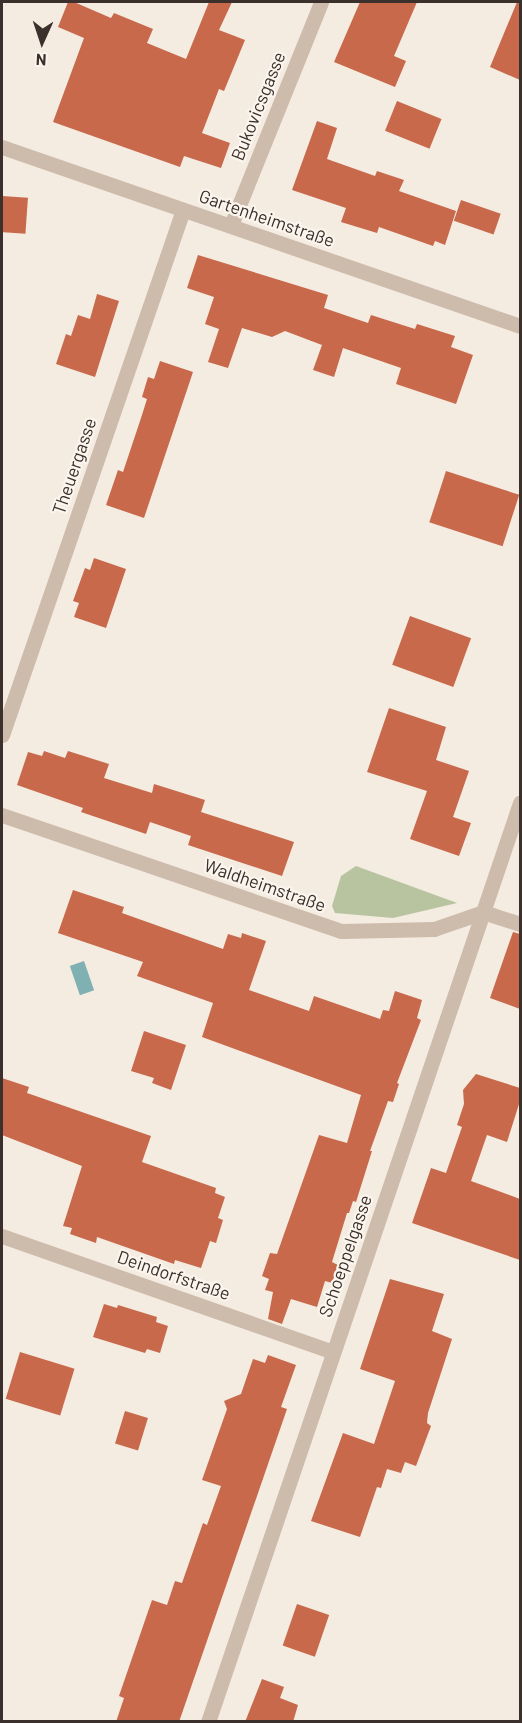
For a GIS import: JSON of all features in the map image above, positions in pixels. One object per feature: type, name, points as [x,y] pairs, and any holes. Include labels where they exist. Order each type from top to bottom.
[{"type":"street","name":"Bukovicsgasse","points":[[231,225],[321,2]]},
{"type":"street","name":"Gartenheimstraße","points":[[2,147],[520,326]]},
{"type":"street","name":"Theuergasse","points":[[2,735],[183,210]]},
{"type":"street","name":"Schoeppelgasse","points":[[208,1722],[520,803]]},
{"type":"street","name":"Waldheimstraße","points":[[2,815],[341,932],[434,929],[483,912]]},
{"type":"street","points":[[483,912],[520,924]]},
{"type":"street","name":"Deindorfstraße","points":[[2,1236],[333,1352]]},
{"type":"green space","points":[[356,866],[457,903],[393,918],[335,913],[332,906],[341,876]]},
{"type":"water","points":[[84,961],[94,990],[80,995],[70,966]]},
{"type":"building","points":[[68,2],[74,2],[111,18],[114,13],[153,29],[147,43],[186,59],[209,2],[232,2],[219,30],[245,40],[224,91],[219,89],[202,133],[230,143],[221,168],[184,156],[180,167],[53,122],[84,38],[58,27]]},
{"type":"building","points":[[360,2],[417,2],[394,56],[406,61],[395,87],[334,62]]},
{"type":"building","points":[[517,2],[520,2],[520,80],[490,67]]},
{"type":"building","points":[[397,101],[442,119],[430,149],[385,131]]},
{"type":"building","points":[[317,121],[337,128],[327,159],[375,176],[377,171],[404,180],[399,191],[456,211],[445,245],[435,241],[433,246],[379,227],[377,233],[341,222],[346,208],[292,190]]},
{"type":"building","points":[[2,196],[28,198],[25,234],[2,232]]},
{"type":"building","points":[[461,200],[501,214],[494,234],[454,221]]},
{"type":"building","points":[[198,255],[328,295],[324,308],[368,323],[371,315],[415,329],[417,324],[455,336],[451,347],[473,355],[456,404],[396,384],[401,368],[343,348],[334,377],[313,370],[322,345],[285,331],[272,337],[242,328],[228,368],[208,362],[219,329],[205,324],[214,297],[187,288]]},
{"type":"building","points":[[97,294],[119,301],[95,377],[56,364],[66,334],[71,336],[78,315],[90,319]]},
{"type":"building","points":[[160,361],[193,372],[144,518],[106,505],[118,470],[123,472],[142,415],[147,399],[142,397],[148,377],[154,379]]},
{"type":"building","points":[[446,471],[519,495],[503,546],[429,522]]},
{"type":"building","points":[[94,558],[126,569],[106,628],[74,617],[79,603],[73,601],[85,568],[90,570]]},
{"type":"building","points":[[410,616],[471,638],[453,687],[392,665]]},
{"type":"building","points":[[389,708],[446,727],[436,760],[469,771],[453,817],[471,823],[459,856],[410,839],[427,791],[367,772]]},
{"type":"building","points":[[44,751],[65,758],[68,751],[109,764],[104,778],[152,793],[154,784],[205,800],[201,812],[294,842],[282,876],[188,845],[191,836],[150,822],[146,834],[81,812],[83,808],[17,785],[28,752],[42,756]]},
{"type":"building","points":[[73,890],[124,907],[122,913],[223,949],[228,934],[241,938],[242,933],[266,941],[249,990],[309,1011],[314,996],[380,1019],[383,1010],[389,1011],[395,991],[422,1000],[417,1018],[421,1020],[397,1083],[399,1084],[393,1102],[388,1101],[370,1151],[372,1151],[356,1202],[353,1201],[347,1213],[332,1262],[338,1265],[332,1283],[325,1281],[317,1307],[291,1299],[282,1324],[268,1319],[273,1292],[265,1290],[269,1279],[262,1276],[270,1253],[277,1254],[319,1135],[347,1143],[361,1095],[202,1037],[213,1003],[137,976],[143,962],[58,933]]},
{"type":"building","points":[[513,932],[520,934],[520,1009],[490,998]]},
{"type":"building","points":[[144,1031],[186,1045],[171,1090],[152,1083],[154,1078],[131,1071]]},
{"type":"building","points":[[476,1074],[520,1088],[520,1101],[507,1142],[487,1135],[471,1181],[520,1199],[520,1260],[412,1223],[431,1168],[446,1173],[462,1127],[457,1125],[464,1104],[463,1090]]},
{"type":"building","points":[[2,1078],[29,1087],[27,1093],[151,1136],[142,1162],[216,1188],[215,1193],[225,1197],[218,1218],[223,1220],[216,1243],[210,1241],[201,1268],[175,1260],[174,1264],[97,1237],[96,1243],[70,1234],[72,1228],[63,1226],[82,1166],[2,1135]]},
{"type":"building","points":[[390,1279],[444,1294],[432,1331],[452,1339],[428,1413],[427,1423],[431,1426],[416,1466],[405,1462],[401,1473],[387,1469],[381,1488],[377,1487],[360,1537],[311,1521],[343,1433],[374,1444],[395,1381],[360,1369]]},
{"type":"building","points":[[104,1304],[117,1308],[118,1305],[157,1317],[156,1322],[168,1326],[160,1353],[147,1349],[145,1353],[93,1337]]},
{"type":"building","points":[[20,1352],[75,1369],[60,1416],[6,1399]]},
{"type":"building","points":[[268,1355],[296,1365],[281,1407],[287,1409],[179,1722],[116,1722],[124,1698],[119,1696],[152,1600],[167,1605],[175,1581],[182,1583],[203,1523],[207,1525],[221,1486],[202,1480],[227,1409],[224,1401],[241,1394],[253,1359],[265,1363]]},
{"type":"building","points":[[125,1411],[148,1418],[138,1451],[115,1444]]},
{"type":"building","points":[[297,1604],[329,1615],[315,1657],[283,1646]]},
{"type":"building","points":[[262,1679],[284,1687],[280,1698],[298,1705],[293,1722],[245,1722]]}]
